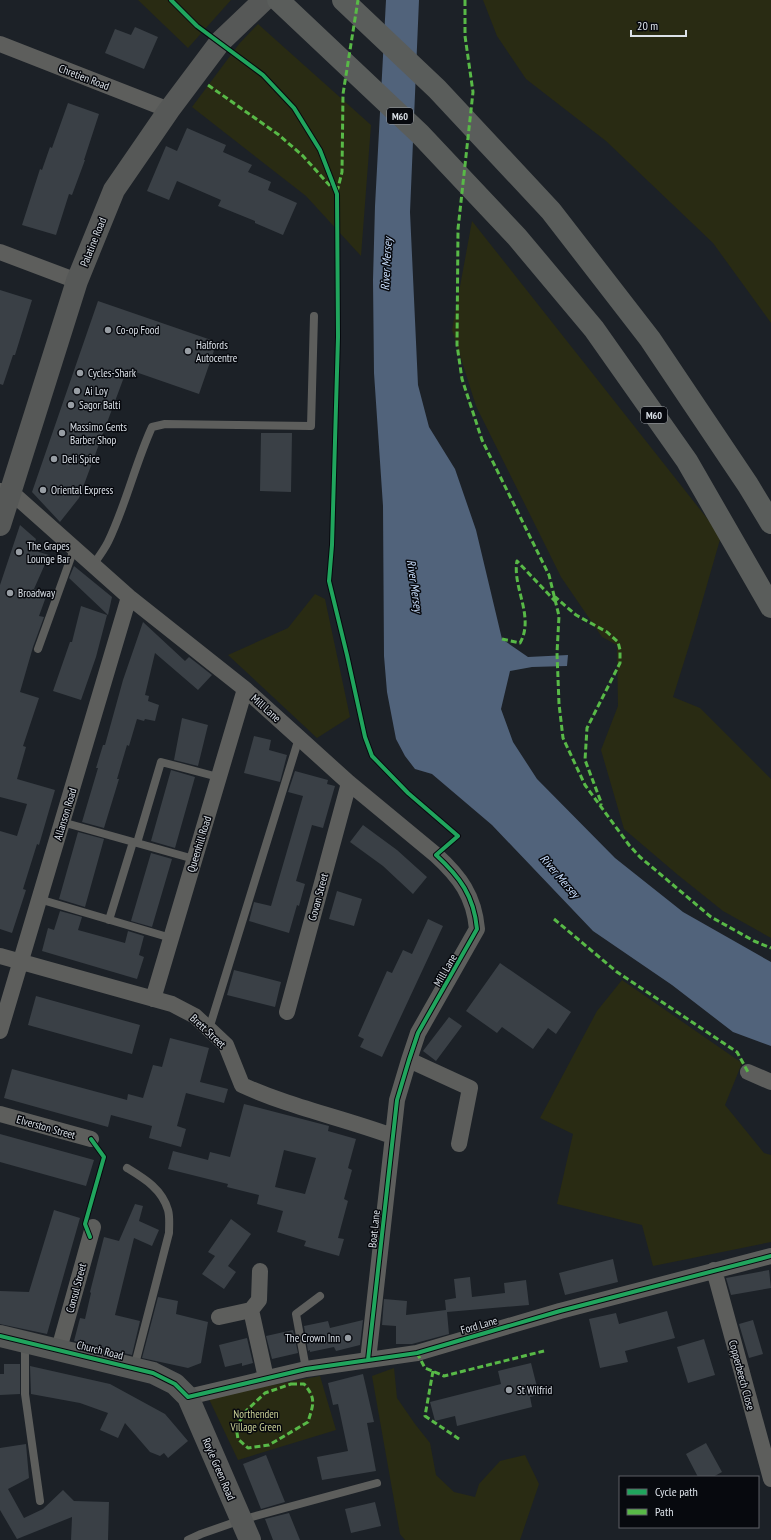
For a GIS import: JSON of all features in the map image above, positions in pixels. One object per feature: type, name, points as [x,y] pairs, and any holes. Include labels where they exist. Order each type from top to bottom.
[{"type":"highway","name":"M60","points":[[278,0],[420,134],[517,237],[594,329],[687,461],[771,607]]},
{"type":"highway","points":[[343,0],[437,89],[551,211],[650,339],[748,485],[771,523]]},
{"type":"main road","name":"Palatine Road","points":[[0,525],[5,492],[77,281],[114,190],[169,110],[220,42],[264,0]]},
{"type":"main road","name":"Church Road","points":[[0,1336],[26,1341],[153,1373],[175,1384],[188,1397]]},
{"type":"main road","name":"Royle Green Road","points":[[188,1397],[250,1540]]},
{"type":"street","name":"Chretien Road","points":[[0,44],[169,110]]},
{"type":"street","points":[[0,252],[77,281]]},
{"type":"street","name":"Mill Lane","points":[[5,492],[129,597],[245,689],[349,783],[396,821],[446,865],[464,886],[475,912],[477,929],[418,1033],[397,1100]]},
{"type":"street","name":"Allanson Road","points":[[0,1031],[129,597]]},
{"type":"street","name":"Queenhill Road","points":[[153,999],[245,689]]},
{"type":"street","name":"Govan Street","points":[[286,1012],[349,783]]},
{"type":"street","name":"Brett Street","points":[[0,956],[172,1004],[195,1016],[226,1045],[242,1085],[267,1096],[360,1124],[392,1136]]},
{"type":"street","points":[[409,1060],[470,1088],[459,1144]]},
{"type":"street","points":[[748,1072],[771,1082]]},
{"type":"street","name":"Boat Lane","points":[[368,1360],[397,1100]]},
{"type":"street","name":"Elverston Street","points":[[0,1114],[91,1139]]},
{"type":"street","name":"Consul Street","points":[[59,1349],[93,1227]]},
{"type":"street","name":"Ford Lane","points":[[188,1397],[306,1369],[417,1353],[560,1311],[771,1256]]},
{"type":"street","name":"Copperbeech Close","points":[[714,1270],[771,1479]]},
{"type":"street","points":[[219,1317],[251,1310],[259,1300],[260,1271]]},
{"type":"street","points":[[251,1310],[266,1378]]},
{"type":"lane","points":[[93,565],[108,543],[144,444],[152,427],[165,424],[311,426],[314,316]]},
{"type":"lane","points":[[38,649],[74,549]]},
{"type":"lane","points":[[209,1029],[298,738]]},
{"type":"lane","points":[[109,920],[161,762],[218,778]]},
{"type":"lane","points":[[62,822],[194,859]]},
{"type":"lane","points":[[39,899],[171,938]]},
{"type":"lane","points":[[126,1168],[149,1182],[160,1193],[168,1211],[169,1233],[134,1368]]},
{"type":"lane","points":[[306,1369],[296,1314],[320,1296]]},
{"type":"lane","points":[[26,1341],[26,1394],[40,1501]]},
{"type":"lane","points":[[188,1540],[241,1520],[377,1483]]},
{"type":"green space","points":[[138,0],[231,0],[188,48]]},
{"type":"green space","points":[[483,0],[771,0],[771,323],[713,243],[606,141],[526,79],[497,36]]},
{"type":"green space","points":[[258,24],[371,125],[361,256],[306,196],[192,107],[239,44]]},
{"type":"green space","points":[[472,221],[721,536],[673,697],[700,708],[771,779],[771,938],[723,911],[624,829],[601,750],[618,706],[617,645],[602,637],[561,577],[476,406],[452,330]]},
{"type":"green space","points":[[315,594],[325,599],[350,717],[317,738],[228,655],[288,628]]},
{"type":"green space","points":[[622,980],[742,1063],[725,1105],[764,1153],[771,1155],[771,1242],[653,1266],[642,1225],[557,1204],[573,1134],[540,1118],[597,1011]]},
{"type":"green space","points":[[394,1368],[397,1398],[430,1443],[436,1475],[454,1492],[475,1497],[479,1484],[500,1461],[525,1455],[539,1484],[520,1540],[405,1540],[400,1534],[372,1376]]},
{"type":"green space","name":"Northenden Village Green","points":[[320,1376],[336,1430],[238,1460],[208,1397]]},
{"type":"water","name":"River Mersey","points":[[386,0],[419,0],[410,212],[418,385],[429,427],[455,469],[476,530],[502,639],[528,657],[568,655],[567,666],[532,667],[510,671],[501,709],[513,742],[537,779],[615,858],[683,912],[771,962],[771,1046],[733,1032],[672,985],[593,931],[492,825],[432,774],[415,769],[405,756],[396,739],[387,692],[384,656],[383,506],[374,373],[373,280],[375,206]]},
{"type":"building","points":[[135,27],[158,37],[144,69],[105,53],[115,29],[131,35]]},
{"type":"building","points":[[68,103],[99,114],[85,160],[72,195],[69,194],[56,235],[22,225],[40,169],[42,170],[50,147],[52,148]]},
{"type":"building","points":[[187,128],[226,145],[223,152],[252,165],[248,172],[271,182],[268,190],[297,203],[283,235],[255,223],[255,221],[218,206],[221,200],[177,181],[169,200],[147,191],[166,146],[177,151]]},
{"type":"building","points":[[0,290],[32,300],[15,355],[13,355],[3,385],[0,384]]},
{"type":"building","points":[[98,301],[217,342],[199,394],[127,369],[79,498],[60,522],[32,492]]},
{"type":"building","points":[[261,433],[292,433],[291,492],[260,491]]},
{"type":"building","points":[[20,525],[36,539],[32,550],[49,555],[34,589],[47,594],[39,616],[44,617],[33,647],[20,692],[39,698],[23,746],[26,747],[17,779],[55,790],[39,845],[37,844],[23,889],[26,890],[12,933],[0,929],[0,831],[17,836],[27,804],[0,797],[0,585]]},
{"type":"building","points":[[74,566],[112,597],[108,615],[69,578]]},
{"type":"building","points":[[81,606],[107,615],[96,657],[81,700],[53,691],[70,642],[72,642]]},
{"type":"building","points":[[143,622],[185,661],[189,657],[212,675],[198,690],[155,653],[145,695],[149,696],[148,701],[159,705],[155,721],[145,719],[144,721],[137,719],[129,746],[127,745],[117,779],[119,779],[104,828],[82,822],[98,768],[96,768],[103,745],[105,745],[123,680]]},
{"type":"building","points":[[182,718],[208,725],[198,766],[174,760]]},
{"type":"building","points":[[254,736],[271,740],[269,750],[287,755],[280,782],[244,773]]},
{"type":"building","points":[[171,770],[195,777],[175,848],[151,841]]},
{"type":"building","points":[[295,771],[328,780],[327,784],[335,786],[323,828],[312,825],[296,881],[305,884],[289,933],[249,921],[254,902],[271,906],[303,796],[288,792]]},
{"type":"building","points":[[363,825],[397,850],[427,877],[413,894],[383,866],[350,842]]},
{"type":"building","points":[[78,832],[104,839],[85,907],[59,899]]},
{"type":"building","points":[[151,853],[172,859],[152,927],[131,921]]},
{"type":"building","points":[[337,891],[362,899],[354,926],[329,919]]},
{"type":"building","points":[[60,911],[82,917],[78,930],[125,943],[128,931],[144,936],[139,955],[144,957],[137,979],[42,951],[48,928],[54,930]]},
{"type":"building","points":[[428,919],[443,926],[382,1057],[360,1047],[364,1039],[358,1036],[387,971],[392,973],[403,950],[412,954]]},
{"type":"building","points":[[500,963],[571,1012],[556,1034],[548,1028],[533,1049],[502,1027],[497,1033],[466,1011]]},
{"type":"building","points":[[234,970],[281,982],[275,1007],[227,995]]},
{"type":"building","points":[[36,996],[140,1025],[132,1054],[28,1025]]},
{"type":"building","points":[[449,1017],[462,1026],[436,1061],[423,1051]]},
{"type":"building","points":[[170,1038],[209,1048],[200,1082],[228,1089],[224,1103],[186,1093],[177,1126],[186,1129],[181,1147],[149,1138],[152,1126],[111,1115],[108,1127],[4,1098],[12,1069],[127,1100],[128,1094],[143,1098],[153,1065],[162,1067]]},
{"type":"building","points":[[244,1104],[329,1126],[328,1131],[356,1139],[348,1168],[352,1170],[344,1199],[348,1201],[338,1238],[344,1239],[339,1256],[304,1246],[306,1241],[277,1232],[283,1211],[257,1204],[259,1195],[227,1187],[228,1184],[168,1169],[173,1151],[208,1160],[210,1152],[230,1157]],"holes":[[[284,1150],[316,1158],[305,1194],[275,1187]]]},
{"type":"building","points":[[0,1134],[94,1160],[86,1186],[0,1162]]},
{"type":"building","points":[[135,1204],[143,1206],[139,1221],[159,1230],[152,1246],[134,1238],[115,1315],[140,1321],[132,1355],[74,1341],[80,1318],[85,1319],[90,1292],[104,1237],[119,1241]]},
{"type":"building","points":[[54,1210],[80,1218],[47,1334],[0,1324],[0,1291],[29,1292]]},
{"type":"building","points":[[231,1219],[251,1234],[228,1266],[236,1272],[224,1289],[202,1274],[215,1256],[208,1252]]},
{"type":"building","points":[[613,1259],[618,1282],[565,1295],[559,1273]]},
{"type":"building","points":[[769,1270],[771,1288],[731,1295],[726,1278]]},
{"type":"building","points":[[470,1277],[472,1297],[505,1293],[504,1283],[526,1280],[529,1305],[447,1312],[449,1334],[412,1344],[396,1344],[396,1326],[382,1325],[384,1299],[407,1301],[406,1315],[446,1310],[445,1300],[456,1298],[454,1279]]},
{"type":"building","points":[[158,1297],[178,1301],[176,1314],[208,1322],[201,1363],[188,1368],[142,1358]]},
{"type":"building","points":[[667,1311],[675,1338],[625,1351],[628,1362],[600,1368],[589,1319],[616,1313],[619,1324]]},
{"type":"building","points":[[363,1320],[360,1345],[336,1351],[334,1347],[310,1352],[310,1350],[308,1351],[304,1326],[328,1321],[330,1328]]},
{"type":"building","points":[[753,1320],[763,1354],[749,1358],[739,1324]]},
{"type":"building","points":[[293,1330],[298,1353],[272,1359],[266,1336]]},
{"type":"building","points":[[247,1338],[253,1363],[242,1366],[242,1363],[225,1367],[219,1345]]},
{"type":"building","points":[[704,1339],[715,1375],[688,1383],[677,1347]]},
{"type":"building","name":"St Wilfrid","points":[[531,1363],[539,1395],[530,1397],[532,1407],[457,1426],[455,1416],[435,1421],[430,1402],[501,1384],[498,1371]]},
{"type":"building","points":[[4,1364],[20,1364],[20,1394],[0,1395],[0,1374],[4,1374]]},
{"type":"building","points":[[30,1366],[110,1384],[165,1414],[188,1441],[168,1458],[164,1453],[160,1456],[150,1452],[125,1423],[118,1438],[100,1430],[108,1413],[80,1403],[31,1394]]},
{"type":"building","points":[[363,1374],[374,1422],[367,1423],[376,1471],[322,1480],[317,1457],[348,1451],[338,1404],[333,1405],[328,1383]]},
{"type":"building","points":[[706,1443],[722,1472],[715,1476],[697,1476],[686,1454]]},
{"type":"building","points":[[26,1444],[29,1478],[8,1489],[24,1518],[43,1509],[63,1490],[74,1501],[109,1502],[108,1540],[71,1540],[72,1517],[17,1539],[0,1510],[0,1448]]},
{"type":"building","points":[[266,1455],[285,1502],[261,1509],[243,1464]]},
{"type":"building","points":[[375,1502],[381,1526],[351,1533],[345,1509]]},
{"type":"building","points":[[289,1513],[300,1540],[273,1540],[265,1519]]},
{"type":"marked path","points":[[337,192],[342,172],[343,94],[358,0]]},
{"type":"marked path","points":[[465,0],[465,36],[473,92],[458,229],[457,345],[462,379],[482,440],[549,575],[559,616],[557,653],[559,704],[563,738],[585,785],[629,845],[640,857],[711,917],[754,941],[771,948]]},
{"type":"marked path","points":[[208,85],[279,135],[303,156],[332,188]]},
{"type":"marked path","points":[[502,639],[520,643],[524,633],[524,612],[517,581],[517,561],[555,601]]},
{"type":"marked path","points":[[554,596],[576,615],[607,632],[618,642],[620,650],[620,663],[587,728],[585,760],[601,805]]},
{"type":"marked path","points":[[554,919],[617,972],[737,1052],[748,1072]]},
{"type":"marked path","points":[[417,1353],[425,1368],[444,1376],[544,1351]]},
{"type":"marked path","points":[[433,1371],[425,1416],[459,1439]]},
{"type":"marked path","points":[[291,1384],[304,1384],[311,1394],[313,1402],[308,1422],[269,1445],[248,1448],[238,1439],[236,1427],[246,1411],[265,1393],[291,1384]]},
{"type":"cycle path","points":[[171,0],[197,26],[263,75],[294,108],[320,150],[337,194],[338,337],[332,545],[329,581],[365,737],[372,756],[408,793],[458,836],[436,855],[459,879],[469,897],[473,907],[477,929],[418,1033],[397,1100],[368,1360]]},
{"type":"cycle path","points":[[90,1237],[85,1224],[104,1157],[91,1139]]},
{"type":"cycle path","points":[[0,1336],[153,1373],[175,1384],[188,1397],[306,1369],[417,1353],[560,1311],[771,1256]]},
{"type":"place","name":"Co-op Food","points":[[108,330]]},
{"type":"place","name":"Halfords Autocentre","points":[[188,351]]},
{"type":"place","name":"Cycles-Shark","points":[[80,373]]},
{"type":"place","name":"Ai Loy","points":[[77,391]]},
{"type":"place","name":"Sagor Balti","points":[[71,405]]},
{"type":"place","name":"Massimo Gents Barber Shop","points":[[62,433]]},
{"type":"place","name":"Deli Spice","points":[[54,459]]},
{"type":"place","name":"Oriental Express","points":[[43,490]]},
{"type":"place","name":"The Grapes Lounge Bar","points":[[19,552]]},
{"type":"place","name":"Broadway","points":[[10,593]]},
{"type":"place","name":"The Crown Inn","points":[[348,1338]]},
{"type":"place","name":"St Wilfrid","points":[[509,1390]]}]
